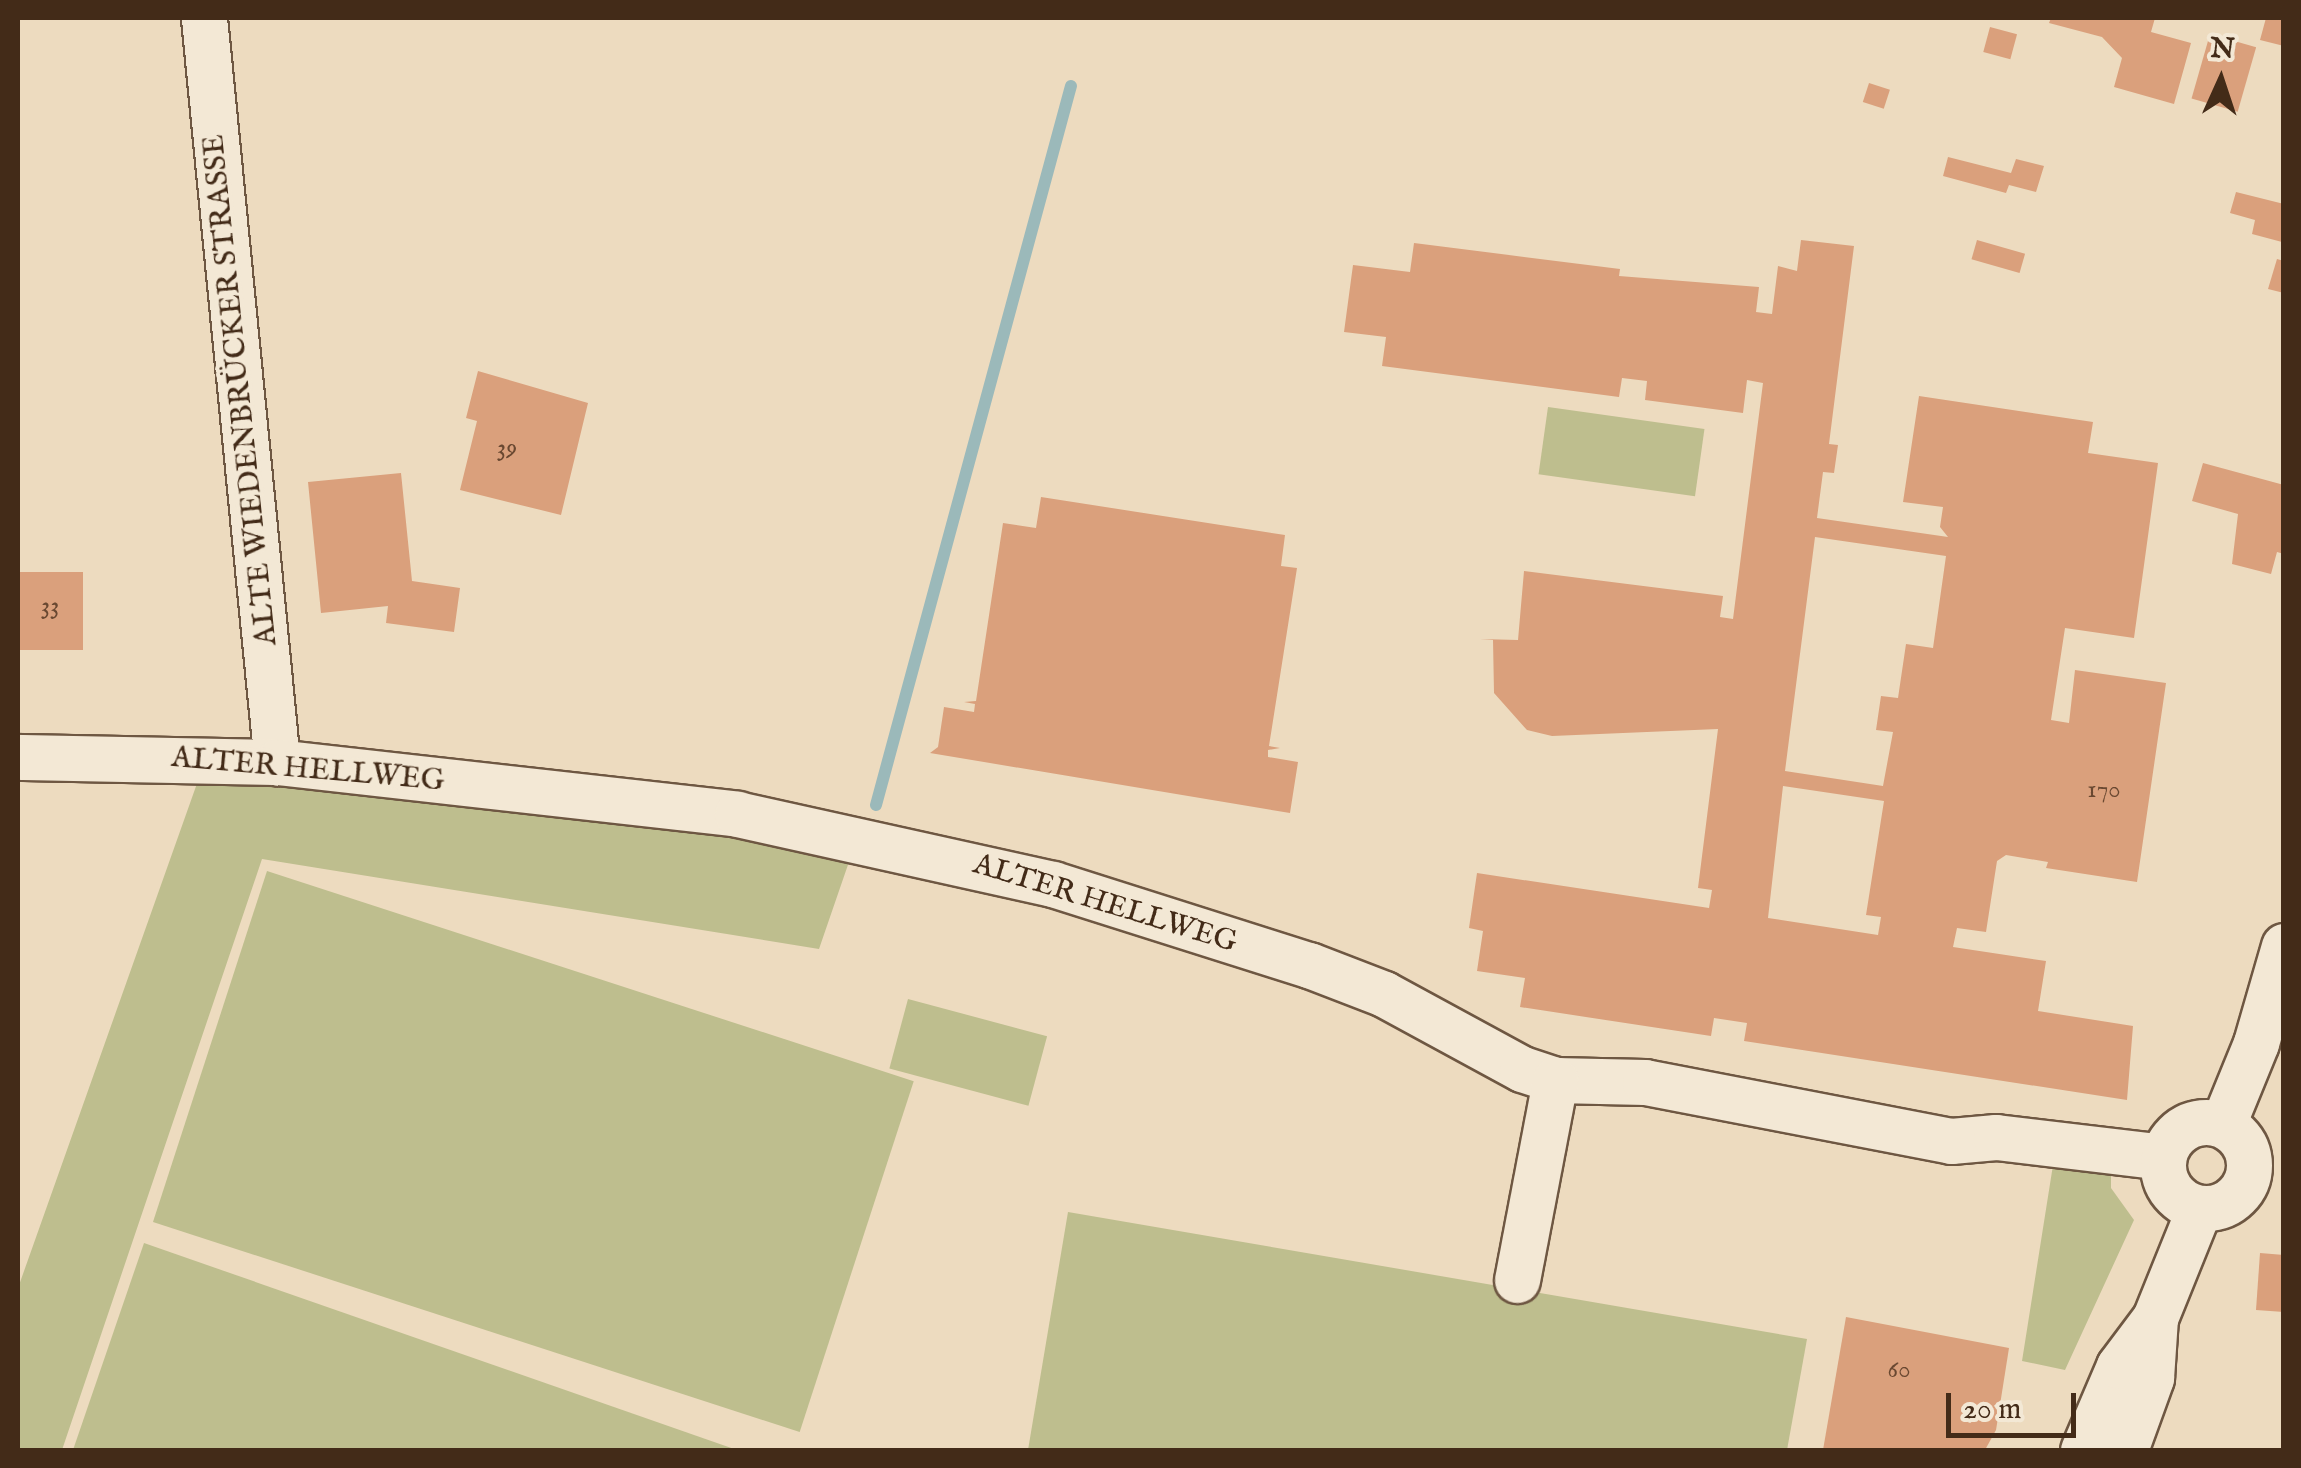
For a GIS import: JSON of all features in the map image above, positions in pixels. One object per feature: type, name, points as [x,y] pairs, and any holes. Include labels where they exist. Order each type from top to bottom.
[{"type":"street","name":"ALTE WIEDENBRÜCKER STRASSE","points":[[204,18],[278,762]]},
{"type":"street","name":"ALTER HELLWEG","points":[[18,757],[278,762],[737,814],[895,844],[1054,884],[1309,965],[1384,994],[1522,1069],[1555,1080],[1645,1082],[1951,1141],[1996,1137],[2163,1158]]},
{"type":"street","points":[[2223,1124],[2256,1043],[2284,946]]},
{"type":"street","points":[[1518,1280],[1555,1080]]},
{"type":"street","points":[[2199,1209],[2167,1184],[2163,1158],[2185,1127],[2223,1124]]},
{"type":"street","points":[[2199,1209],[2234,1198],[2266,1179],[2223,1124]]},
{"type":"street","points":[[2083,1450],[2119,1366],[2155,1318],[2199,1209]]},
{"type":"street","points":[[2125,1450],[2151,1378],[2155,1318]]},
{"type":"green space","points":[[1548,407],[1704,429],[1695,496],[1539,474]]},
{"type":"green space","points":[[200,775],[731,834],[851,856],[819,949],[262,859],[62,1450],[18,1450],[18,1288]]},
{"type":"green space","points":[[267,871],[914,1081],[800,1432],[153,1222]]},
{"type":"green space","points":[[908,999],[1047,1036],[1028,1106],[889,1069]]},
{"type":"green space","points":[[2053,1165],[2111,1171],[2111,1188],[2134,1220],[2065,1370],[2022,1361]]},
{"type":"green space","points":[[1068,1212],[1807,1339],[1787,1450],[1028,1450]]},
{"type":"green space","points":[[144,1243],[737,1450],[73,1450]]},
{"type":"building","points":[[2051,18],[2155,18],[2151,32],[2191,43],[2174,104],[2114,87],[2122,58],[2102,37],[2049,23]]},
{"type":"building","points":[[2266,18],[2284,18],[2284,46],[2260,40]]},
{"type":"building","points":[[1990,27],[2017,34],[2010,59],[1983,52]]},
{"type":"building","points":[[2210,34],[2256,47],[2238,112],[2192,98]]},
{"type":"building","points":[[1869,83],[1890,90],[1884,109],[1863,102]]},
{"type":"building","points":[[1948,157],[2011,173],[2016,159],[2044,166],[2036,192],[2009,185],[2006,193],[1943,176]]},
{"type":"building","points":[[2236,192],[2284,204],[2282,242],[2252,234],[2255,220],[2230,213]]},
{"type":"building","points":[[1801,240],[1854,246],[1829,444],[1838,445],[1834,473],[1823,472],[1817,518],[1948,537],[1940,527],[1943,507],[1903,502],[1919,396],[2093,422],[2088,453],[2158,463],[2134,638],[2065,628],[2051,720],[2069,723],[2075,670],[2166,683],[2137,882],[2046,868],[2048,862],[2006,855],[1997,861],[1986,932],[1957,928],[1953,947],[2046,961],[2038,1011],[2133,1026],[2127,1100],[1744,1041],[1747,1023],[1714,1018],[1711,1036],[1520,1007],[1525,978],[1477,971],[1483,931],[1469,928],[1477,873],[1709,908],[1712,890],[1698,888],[1718,729],[1552,736],[1527,730],[1494,693],[1493,640],[1480,639],[1518,640],[1524,571],[1723,596],[1720,617],[1733,619],[1763,383],[1747,380],[1743,413],[1645,400],[1647,381],[1622,378],[1619,397],[1382,366],[1386,337],[1344,332],[1353,265],[1410,272],[1414,243],[1620,269],[1619,276],[1759,287],[1756,312],[1772,314],[1778,266],[1797,271]],"holes":[[[1815,537],[1946,556],[1933,648],[1906,644],[1898,698],[1881,696],[1876,730],[1893,732],[1883,786],[1785,771]],[[1783,786],[1884,801],[1866,915],[1881,917],[1878,935],[1768,918]]]},
{"type":"building","points":[[1977,240],[2025,254],[2020,273],[1971,259]]},
{"type":"building","points":[[2277,259],[2284,261],[2284,293],[2268,289]]},
{"type":"building","points":[[478,371],[588,403],[561,515],[460,490],[477,421],[466,418]]},
{"type":"building","points":[[2203,463],[2284,485],[2284,554],[2277,552],[2271,574],[2232,564],[2238,514],[2192,501]]},
{"type":"building","points":[[401,473],[412,581],[460,588],[454,632],[386,623],[388,606],[321,613],[308,482]]},
{"type":"building","points":[[1041,497],[1285,535],[1281,566],[1297,568],[1269,746],[1280,748],[1268,750],[1268,757],[1298,762],[1290,813],[930,753],[938,747],[944,707],[974,712],[975,704],[964,702],[976,701],[1003,523],[1036,528]]},
{"type":"building","points":[[18,572],[83,572],[83,650],[18,650]]},
{"type":"building","points":[[2260,1253],[2284,1255],[2284,1312],[2256,1310]]},
{"type":"building","points":[[1846,1317],[2009,1348],[1996,1430],[1985,1450],[1823,1450]]},
{"type":"waterway","points":[[876,805],[1071,86]]}]
